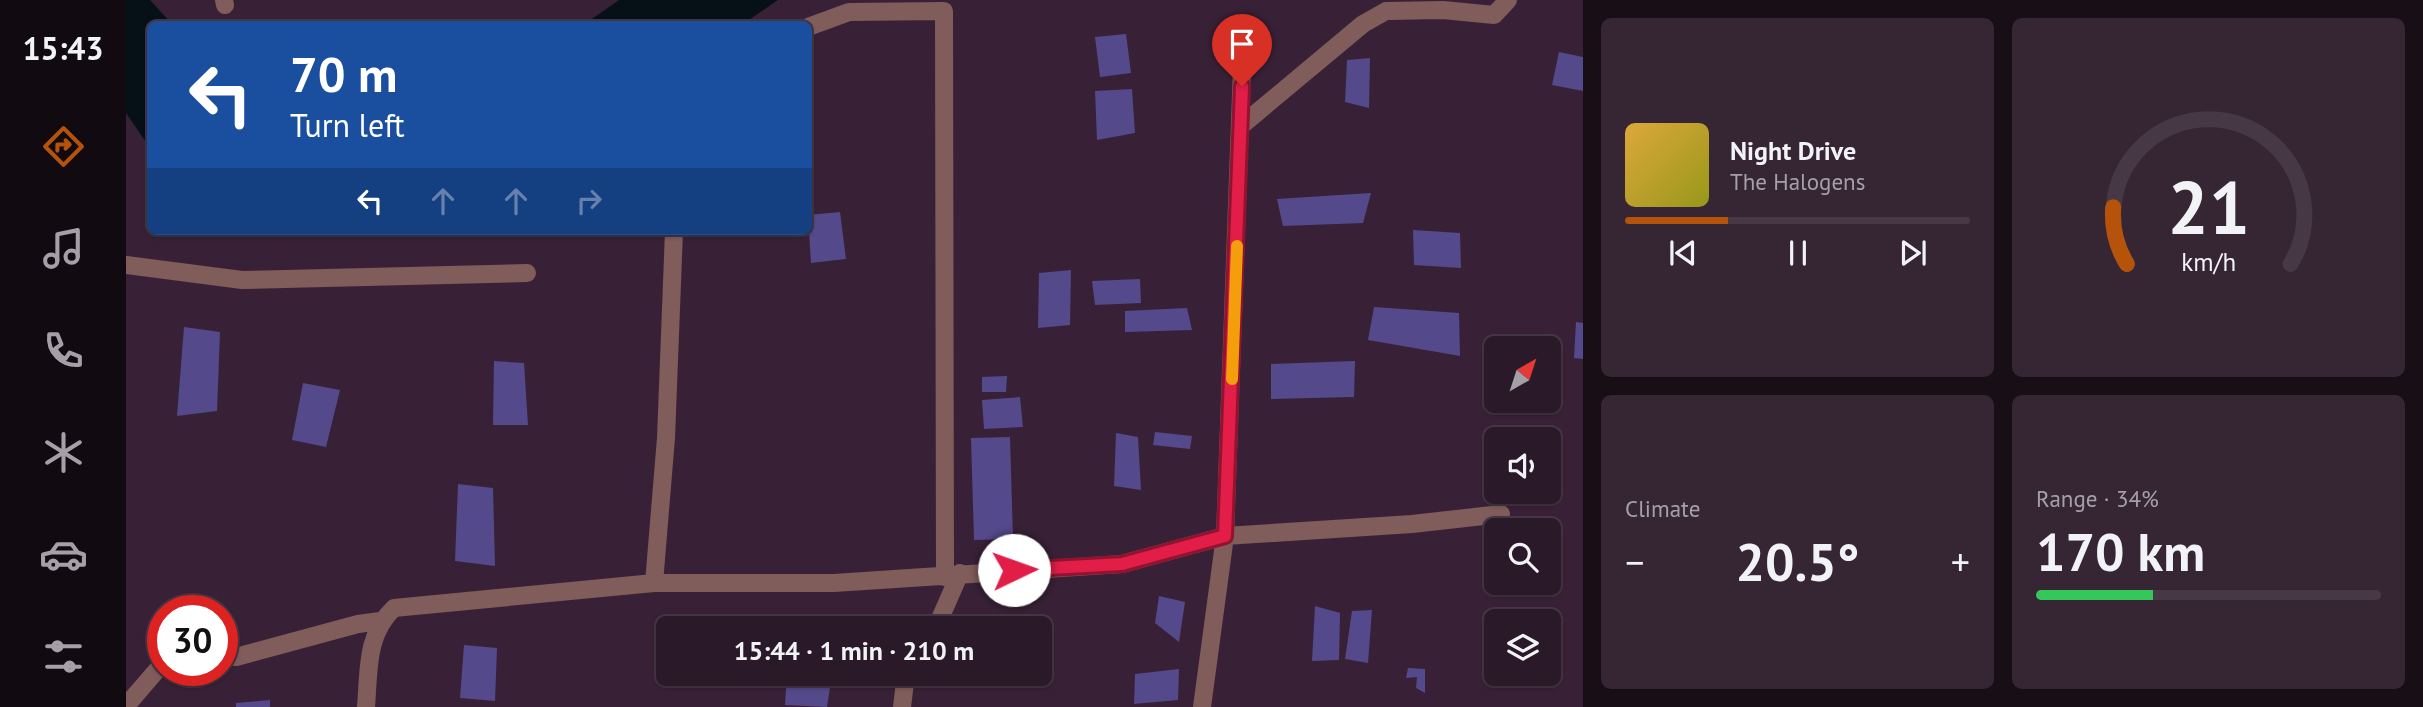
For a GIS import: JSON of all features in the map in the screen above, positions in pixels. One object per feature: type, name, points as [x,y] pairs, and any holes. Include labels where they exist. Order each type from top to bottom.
[{"type":"street","points":[[1242,125],[1363,24],[1386,10],[1443,10],[1494,15],[1508,0]]},
{"type":"street","points":[[812,26],[849,12],[944,11],[952,575],[940,616]]},
{"type":"street","points":[[1202,707],[1225,536],[1242,125],[1242,67]]},
{"type":"street","points":[[654,583],[666,438],[674,235]]},
{"type":"street","points":[[126,265],[242,279],[527,273]]},
{"type":"street","points":[[366,707],[370,654],[380,621],[394,608],[654,583],[834,583],[1122,564],[1225,536],[1412,524],[1501,514]]},
{"type":"street","points":[[238,656],[358,624],[380,621]]},
{"type":"street","points":[[126,706],[147,682]]},
{"type":"street","points":[[902,707],[904,686]]},
{"type":"shaded area","points":[[126,0],[150,0],[169,21],[147,21],[147,144],[126,113]]},
{"type":"shaded area","points":[[619,0],[778,0],[747,21],[589,21]]},
{"type":"building","points":[[1126,34],[1131,73],[1100,77],[1095,37]]},
{"type":"building","points":[[1559,52],[1583,57],[1583,91],[1552,85]]},
{"type":"building","points":[[1370,58],[1369,108],[1345,102],[1347,60]]},
{"type":"building","points":[[1132,89],[1135,133],[1097,140],[1095,91]]},
{"type":"building","points":[[1371,193],[1363,223],[1283,226],[1277,199]]},
{"type":"building","points":[[840,212],[846,259],[811,263],[809,235],[812,235],[812,215]]},
{"type":"building","points":[[1413,230],[1460,233],[1461,268],[1414,265]]},
{"type":"building","points":[[1071,270],[1070,325],[1038,328],[1039,273]]},
{"type":"building","points":[[1140,279],[1141,303],[1095,305],[1092,281]]},
{"type":"building","points":[[1374,307],[1459,313],[1460,356],[1368,340]]},
{"type":"building","points":[[1187,308],[1192,330],[1125,332],[1125,311]]},
{"type":"building","points":[[1576,322],[1583,323],[1583,359],[1574,358]]},
{"type":"building","points":[[184,327],[220,332],[217,411],[177,416]]},
{"type":"building","points":[[494,361],[524,363],[528,425],[493,425]]},
{"type":"building","points":[[1355,361],[1354,397],[1271,399],[1271,364]]},
{"type":"building","points":[[1007,376],[1006,392],[982,392],[982,377]]},
{"type":"building","points":[[303,383],[340,390],[326,447],[292,440]]},
{"type":"building","points":[[1020,397],[1023,427],[984,429],[982,400]]},
{"type":"building","points":[[1155,432],[1192,436],[1190,449],[1153,445]]},
{"type":"building","points":[[1116,433],[1138,437],[1141,490],[1114,486]]},
{"type":"building","points":[[1010,437],[1013,539],[974,540],[971,438]]},
{"type":"building","points":[[458,484],[493,488],[495,566],[455,561]]},
{"type":"building","points":[[1159,596],[1185,602],[1179,642],[1155,623]]},
{"type":"building","points":[[1315,606],[1340,613],[1339,660],[1312,661]]},
{"type":"building","points":[[1372,610],[1368,663],[1345,659],[1352,611]]},
{"type":"building","points":[[464,645],[497,648],[495,701],[460,698]]},
{"type":"building","points":[[1408,668],[1425,669],[1425,693],[1416,688],[1417,677],[1406,678]]},
{"type":"building","points":[[1179,669],[1178,700],[1134,704],[1135,674]]},
{"type":"building","points":[[786,686],[830,686],[827,707],[785,705]]},
{"type":"building","points":[[270,700],[270,707],[236,707],[236,703]]},
{"type":"slow traffic","points":[[1232,379],[1237,246]]},
{"type":"route","points":[[1014,570],[1122,564],[1225,536],[1242,86]]}]
